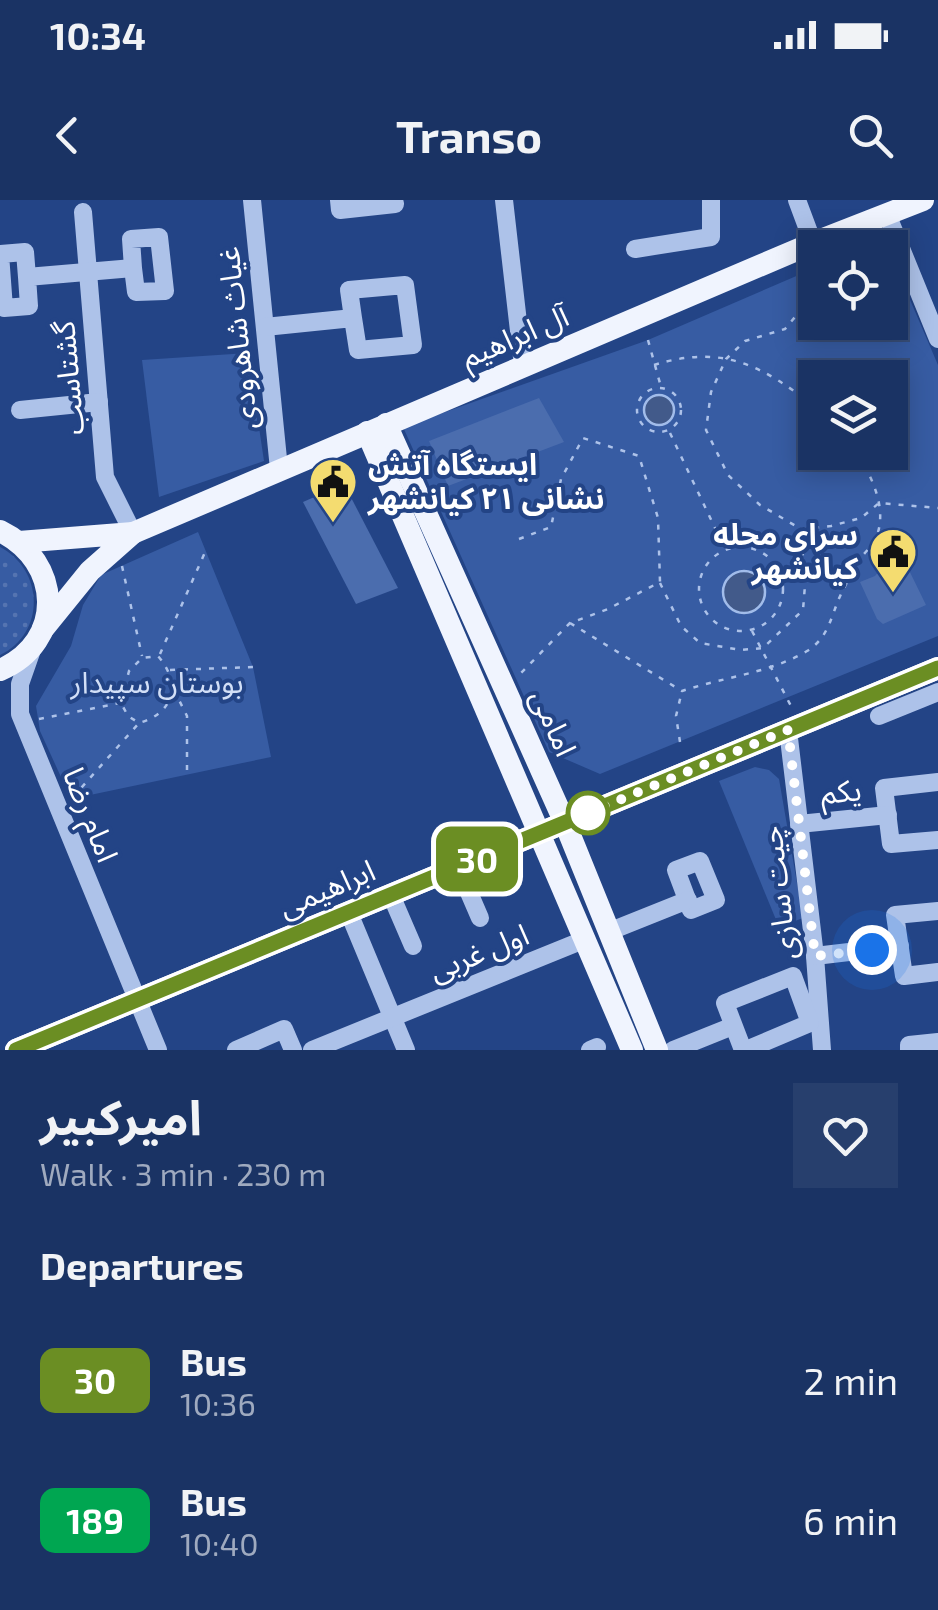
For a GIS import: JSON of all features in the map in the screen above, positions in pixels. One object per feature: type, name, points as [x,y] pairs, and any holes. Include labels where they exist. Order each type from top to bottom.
[{"type":"main road","name":"آل ابراهیم","points":[[846,230],[922,200]]},
{"type":"main road","name":"آل ابراهیم","points":[[133,534],[798,249]]},
{"type":"main road","name":"امامی","points":[[377,428],[504,689],[564,823],[632,1050]]},
{"type":"main road","name":"امامی","points":[[377,428],[541,833],[658,1050]]},
{"type":"main road","points":[[10,537],[133,534]]},
{"type":"main road","points":[[0,670],[20,660],[90,571],[133,534]]},
{"type":"main road","points":[[10,537],[33,556],[48,591],[48,610],[38,638]]},
{"type":"main road","name":"ابراهیمی","points":[[16,1050],[938,668]]},
{"type":"street","name":"غیاث شاهرودی","points":[[252,200],[280,469]]},
{"type":"street","points":[[339,200],[340,210],[395,204],[394,200]]},
{"type":"street","points":[[504,200],[523,366]]},
{"type":"street","points":[[635,249],[712,238],[711,200]]},
{"type":"street","points":[[797,200],[808,230]]},
{"type":"street","points":[[813,200],[813,230]]},
{"type":"street","name":"گشتاسب","points":[[83,212],[105,477],[133,534]]},
{"type":"street","points":[[887,214],[938,339]]},
{"type":"street","points":[[27,277],[133,268]]},
{"type":"street","points":[[406,285],[413,345],[358,350],[353,318],[349,290],[406,285]]},
{"type":"street","points":[[265,327],[353,318]]},
{"type":"street","points":[[20,410],[98,402]]},
{"type":"street","name":"امام رضا","points":[[38,638],[20,684],[20,714],[158,1050]]},
{"type":"street","points":[[879,716],[938,692]]},
{"type":"street","name":"چیت سازی","points":[[794,728],[799,824],[822,1050]]},
{"type":"street","points":[[938,782],[884,788],[891,844],[938,840]]},
{"type":"street","name":"یکم","points":[[799,824],[888,815]]},
{"type":"street","points":[[458,867],[480,918]]},
{"type":"street","points":[[391,895],[413,946]]},
{"type":"street","points":[[597,936],[688,900]]},
{"type":"street","points":[[938,911],[896,915],[904,976],[938,972]]},
{"type":"street","points":[[349,913],[406,1050]]},
{"type":"street","name":"اول غربی","points":[[393,1018],[597,936]]},
{"type":"street","points":[[815,956],[900,946]]},
{"type":"street","points":[[793,976],[810,1023],[745,1050],[734,1026],[725,1003],[793,976]]},
{"type":"street","points":[[312,1050],[393,1018]]},
{"type":"street","points":[[672,1050],[734,1026]]},
{"type":"street","points":[[236,1050],[284,1030],[293,1050]]},
{"type":"street","points":[[909,1050],[909,1045],[938,1042]]},
{"type":"path","points":[[798,313],[785,329],[745,341],[726,359],[711,392],[706,430],[728,475],[760,505],[801,528],[861,518],[879,502],[938,508]]},
{"type":"path","points":[[648,340],[661,388]]},
{"type":"path","points":[[654,365],[684,356],[710,355],[754,366],[798,394]]},
{"type":"path","points":[[661,388],[675,394],[682,408],[679,422],[669,431],[655,433],[643,426],[637,414],[638,401],[648,391],[661,388]]},
{"type":"path","points":[[669,431],[726,550]]},
{"type":"path","points":[[519,539],[551,526],[561,479],[583,438],[639,456],[658,518],[660,582],[681,626],[700,643],[740,650],[762,648],[803,610],[801,528]]},
{"type":"path","points":[[570,623],[682,690],[726,676],[772,668],[812,648],[830,628],[839,598],[876,538],[879,502],[868,470]]},
{"type":"path","points":[[739,546],[766,554],[782,576],[784,590],[774,616],[751,630],[737,631],[712,619],[699,594],[704,568],[726,550],[739,546]]},
{"type":"path","points":[[158,656],[206,550]]},
{"type":"path","points":[[122,566],[142,658]]},
{"type":"path","points":[[504,689],[570,623],[660,582]]},
{"type":"path","points":[[751,630],[772,668],[794,728]]},
{"type":"path","points":[[139,723],[128,716],[121,702],[129,670],[142,658],[158,656]]},
{"type":"path","points":[[158,656],[170,670],[173,689],[187,716],[187,775]]},
{"type":"path","points":[[170,670],[253,667]]},
{"type":"path","points":[[71,799],[139,723],[152,719],[165,708],[173,689]]},
{"type":"path","points":[[680,742],[676,716],[682,690]]},
{"type":"path","points":[[38,719],[121,702]]},
{"type":"green space","points":[[798,275],[798,340],[908,340],[908,295],[938,365],[938,636],[600,774],[549,752],[403,427],[648,340]]},
{"type":"green space","points":[[248,353],[264,461],[159,497],[142,360]]},
{"type":"green space","name":"بوستان سپیدار","points":[[198,532],[253,667],[271,757],[71,799],[40,731],[36,706],[71,646],[83,605],[101,575]]},
{"type":"green space","points":[[0,547],[25,570],[34,601],[26,632],[0,655]]},
{"type":"green space","points":[[755,767],[769,770],[779,779],[803,918],[779,927],[719,781]]},
{"type":"shaded area","points":[[659,395],[670,399],[674,410],[670,421],[659,425],[648,421],[644,410],[648,399]]},
{"type":"shaded area","points":[[744,571],[759,577],[765,592],[759,607],[744,613],[729,607],[723,592],[729,577]]},
{"type":"building","points":[[539,398],[564,442],[448,486],[429,441]]},
{"type":"building","points":[[344,484],[398,588],[356,604],[303,502]]},
{"type":"building","name":"سرای محله کیانشهر","points":[[906,564],[926,605],[883,624],[860,582],[881,569],[891,571]]},
{"type":"bus line","name":"30","points":[[16,1050],[938,668]]},
{"type":"place","name":"ایستگاه آتش نشانی ۲۱ کیانشهر","points":[[333,524]]},
{"type":"place","name":"سرای محله کیانشهر","points":[[893,594]]},
{"type":"route","points":[[588,813],[788,730],[815,956],[872,950]]}]
